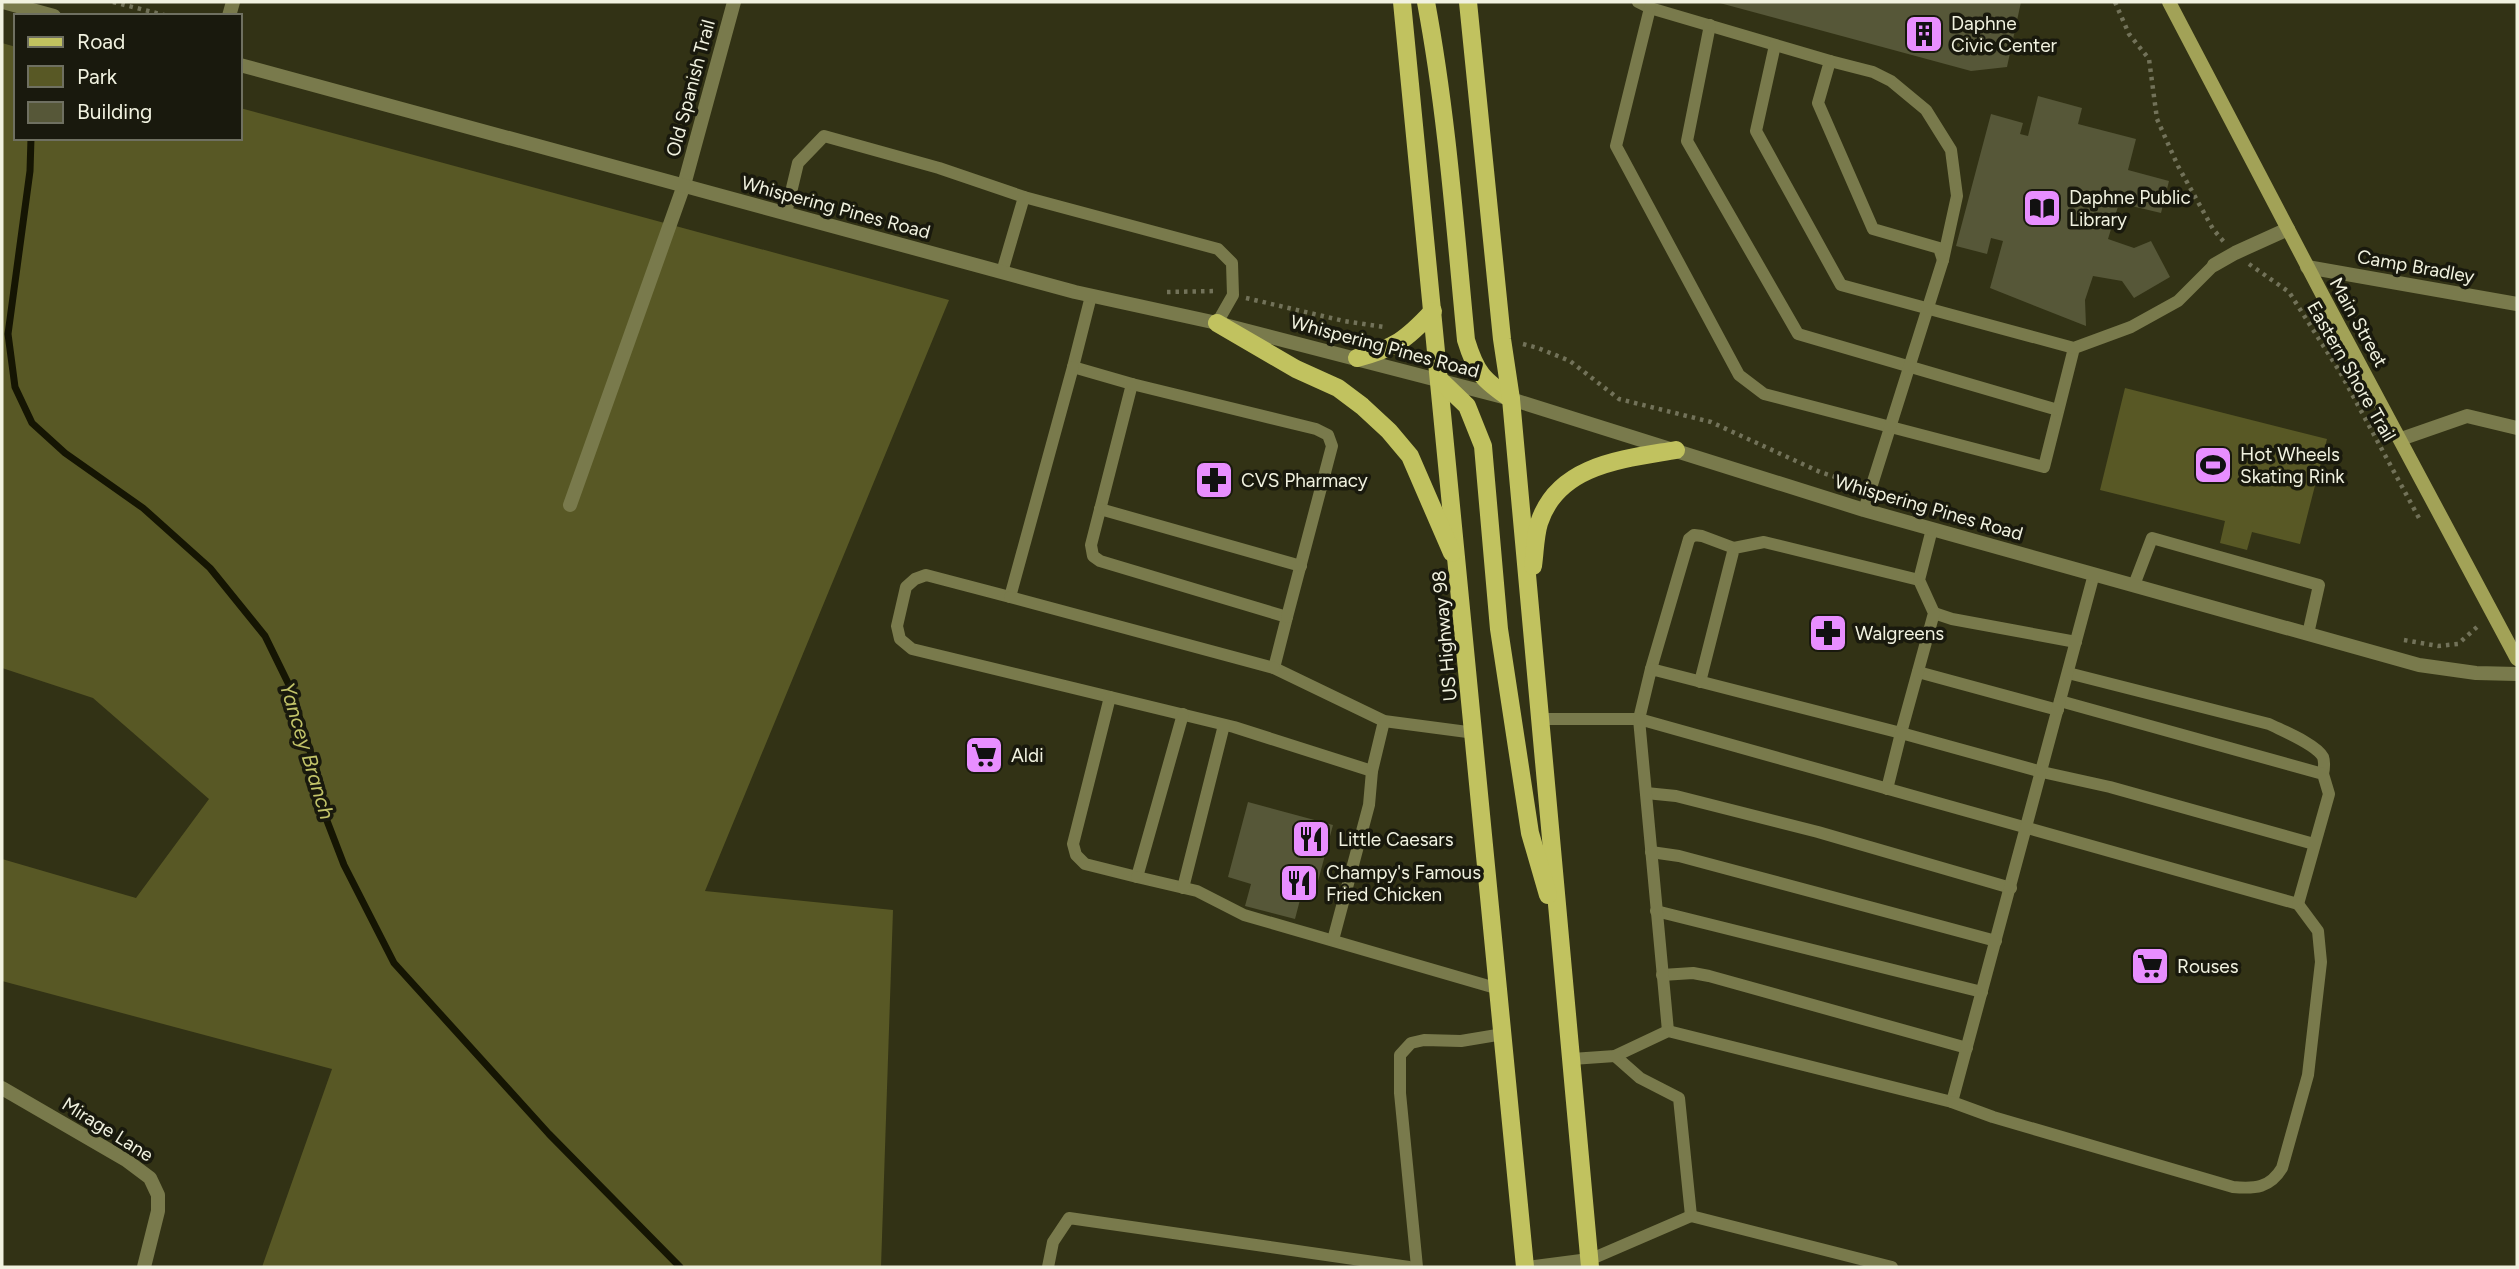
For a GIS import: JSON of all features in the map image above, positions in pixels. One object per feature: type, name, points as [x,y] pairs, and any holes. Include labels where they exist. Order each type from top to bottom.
[{"type":"main road","name":"US Highway 98","points":[[1402,2],[1525,1267]]},
{"type":"main road","points":[[1426,2],[1437,59],[1447,141],[1466,340],[1473,363],[1486,382],[1511,399]]},
{"type":"main road","points":[[1468,2],[1502,340],[1511,399],[1589,1264]]},
{"type":"main road","name":"Main Street","points":[[2169,2],[2307,267],[2511,635],[2517,659]]},
{"type":"main road","points":[[1357,358],[1386,350],[1408,337],[1433,312]]},
{"type":"main road","points":[[1217,323],[1296,369],[1338,388],[1362,405],[1389,431],[1410,456],[1459,569]]},
{"type":"main road","points":[[1440,380],[1467,406],[1483,446],[1499,629],[1530,833],[1560,935]]},
{"type":"main road","points":[[1529,601],[1539,524],[1550,499],[1586,470],[1615,461],[1676,450]]},
{"type":"street","points":[[4,2],[47,14]]},
{"type":"street","name":"Old Spanish Trail","points":[[570,505],[684,185],[734,2]]},
{"type":"street","name":"Whispering Pines Road","points":[[242,66],[1091,296],[1217,323],[1511,399],[1864,510],[2419,665],[2476,673],[2517,674]]},
{"type":"street","points":[[2214,265],[2288,229]]},
{"type":"street","name":"Camp Bradley","points":[[2307,267],[2517,304]]},
{"type":"street","points":[[2401,439],[2467,416],[2517,428]]},
{"type":"street","name":"Mirage Lane","points":[[2,1088],[126,1160],[150,1178],[158,1195],[158,1211],[144,1267]]},
{"type":"street","points":[[1535,1267],[1589,1264]]},
{"type":"lane","points":[[1864,510],[1891,426],[1910,368],[1943,260],[1957,196],[1951,150],[1926,110],[1891,80],[1873,72],[1644,5],[1616,146],[1739,374],[1764,394],[1891,426],[2044,467],[2074,348]]},
{"type":"lane","points":[[1710,25],[1687,141],[1798,334],[2058,410]]},
{"type":"lane","points":[[1775,45],[1756,131],[1842,285],[2074,348],[2131,327],[2178,301],[2214,265]]},
{"type":"lane","points":[[1830,61],[1818,103],[1873,229],[1939,248],[1943,260]]},
{"type":"lane","points":[[786,213],[798,163],[824,136],[939,168],[1024,197],[1218,249],[1232,263],[1233,295],[1217,323]]},
{"type":"lane","points":[[1002,272],[1024,197]]},
{"type":"lane","points":[[1010,597],[1091,296]]},
{"type":"lane","points":[[1073,367],[1315,429],[1328,435],[1332,446],[1274,668]]},
{"type":"lane","points":[[1132,384],[1091,545],[1093,556],[1100,561],[1287,617]]},
{"type":"lane","points":[[1100,509],[1301,566]]},
{"type":"lane","points":[[1887,789],[1934,613],[1919,580],[1932,529]]},
{"type":"lane","points":[[1668,1031],[1639,719],[1689,539],[1693,535],[1702,536],[1734,548],[1763,542],[1919,580]]},
{"type":"lane","points":[[2134,585],[2152,538],[2319,585],[2308,634]]},
{"type":"lane","points":[[1699,682],[1734,548]]},
{"type":"lane","points":[[1952,1102],[2094,574]]},
{"type":"lane","points":[[1372,771],[1183,714],[912,649],[900,639],[897,626],[906,587],[915,579],[926,575],[1274,668],[1384,721],[1475,733]]},
{"type":"lane","points":[[1934,613],[1952,619],[2076,642]]},
{"type":"lane","points":[[1651,669],[2315,844]]},
{"type":"lane","points":[[1918,672],[2323,774]]},
{"type":"lane","points":[[2068,673],[2269,724],[2322,755],[2325,764],[2323,774],[2329,794],[2298,904]]},
{"type":"lane","points":[[1110,697],[1073,844],[1076,855],[1085,864],[1197,891],[1244,915],[1499,989]]},
{"type":"lane","points":[[1137,877],[1183,714]]},
{"type":"lane","points":[[1540,719],[1639,719],[2298,904],[2318,931],[2321,962],[2308,1075],[2282,1168],[2267,1184],[2253,1189],[2233,1187],[1993,1117],[1952,1102],[1668,1031],[1615,1056],[1572,1059]]},
{"type":"lane","points":[[1333,940],[1368,805],[1372,771],[1384,721]]},
{"type":"lane","points":[[1183,888],[1224,725]]},
{"type":"lane","points":[[1646,793],[1676,796],[1818,832],[2011,888]]},
{"type":"lane","points":[[1651,852],[1679,856],[1996,941]]},
{"type":"lane","points":[[1656,911],[1982,992]]},
{"type":"lane","points":[[1662,975],[1693,973],[1709,976],[1967,1048]]},
{"type":"lane","points":[[1417,1267],[1400,1093],[1399,1055],[1411,1043],[1424,1040],[1461,1041],[1503,1034]]},
{"type":"lane","points":[[1615,1056],[1640,1078],[1679,1098],[1691,1216]]},
{"type":"lane","points":[[1589,1264],[1691,1216],[1892,1267]]},
{"type":"lane","points":[[1048,1267],[1053,1242],[1069,1218],[1409,1267]]},
{"type":"path","points":[[113,2],[161,14]]},
{"type":"path","name":"Eastern Shore Trail","points":[[2115,2],[2129,34],[2149,59],[2157,119],[2178,166],[2213,229],[2235,253],[2289,292],[2340,372],[2425,530]]},
{"type":"path","points":[[2471,615],[2484,639]]},
{"type":"green space","points":[[2,43],[14,46],[14,140],[242,140],[242,109],[949,300],[705,891],[893,910],[881,1267],[262,1267],[332,1069],[2,981],[2,859],[136,898],[209,799],[93,698],[2,668]]},
{"type":"green space","name":"Hot Wheels Skating Rink","points":[[2125,388],[2327,439],[2300,544],[2252,532],[2247,550],[2220,543],[2225,521],[2100,490]]},
{"type":"building","name":"Daphne Civic Center","points":[[1716,2],[2021,2],[2007,67],[1971,71]]},
{"type":"building","name":"Daphne Public Library","points":[[2038,96],[2082,108],[2078,124],[2136,139],[2128,170],[2169,181],[2161,213],[2119,203],[2108,239],[2134,248],[2151,241],[2170,277],[2134,298],[2122,281],[2093,276],[2085,300],[2086,326],[1990,288],[2003,241],[1991,238],[1987,254],[1956,246],[1991,114],[2023,123],[2020,134],[2028,136]]},
{"type":"building","points":[[1248,802],[1333,825],[1313,900],[1301,896],[1295,919],[1245,906],[1251,884],[1228,877]]},
{"type":"waterway","name":"Yancey Branch","points":[[31,140],[30,171],[8,334],[15,387],[32,423],[65,453],[143,508],[210,568],[265,636],[290,687],[321,786],[324,813],[344,865],[394,963],[549,1134],[680,1267]]},
{"type":"place","name":"Daphne Civic Center","points":[[1924,34]]},
{"type":"place","name":"Daphne Public Library","points":[[2042,208]]},
{"type":"place","name":"Hot Wheels Skating Rink","points":[[2213,465]]},
{"type":"place","name":"CVS Pharmacy","points":[[1214,480]]},
{"type":"place","name":"Walgreens","points":[[1828,633]]},
{"type":"place","name":"Aldi","points":[[984,755]]},
{"type":"place","name":"Little Caesars","points":[[1311,839]]},
{"type":"place","name":"Champy's Famous Fried Chicken","points":[[1299,883]]},
{"type":"place","name":"Rouses","points":[[2150,966]]}]
